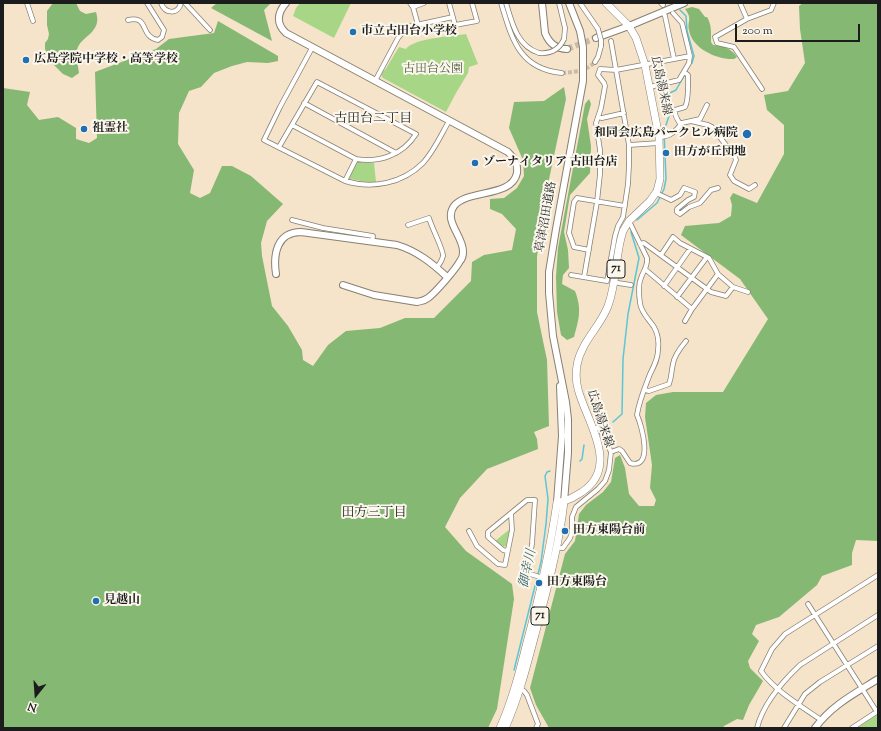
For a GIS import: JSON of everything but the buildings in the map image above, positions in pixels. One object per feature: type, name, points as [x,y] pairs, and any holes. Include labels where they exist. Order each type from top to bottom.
[{"type":"main road","name":"広島湯来線","points":[[560,502],[584,491],[595,477],[598,470],[600,456],[594,429],[578,388],[577,365],[584,345],[609,304],[622,234],[629,221],[650,201],[656,193],[660,179],[659,140],[645,65],[636,38],[629,26],[606,3]]},
{"type":"main road","name":"71","points":[[506,728],[518,688],[546,579],[556,548],[560,502]]},
{"type":"main road","name":"71","points":[[546,579],[560,502]]},
{"type":"main road","name":"71","points":[[500,728],[518,688]]},
{"type":"street","points":[[27,3],[33,21]]},
{"type":"street","points":[[128,20],[139,20],[144,24],[147,34],[152,39],[158,40],[162,36],[164,30],[147,3]]},
{"type":"street","points":[[161,3],[163,9],[168,11],[175,11],[181,3]]},
{"type":"street","points":[[185,3],[210,30]]},
{"type":"street","points":[[286,3],[278,15],[282,30],[286,33],[508,152],[515,159],[518,168],[516,178],[511,184],[504,188],[463,200],[454,206],[451,218],[462,245],[463,254],[460,261],[448,277],[430,297],[424,301],[417,302],[374,296],[343,285]]},
{"type":"street","points":[[418,25],[412,5],[424,3]]},
{"type":"street","points":[[448,3],[455,25],[477,21],[472,3]]},
{"type":"street","points":[[501,3],[513,40],[522,54],[535,66],[544,70],[562,73]]},
{"type":"street","points":[[506,3],[513,26],[520,40],[530,49],[539,53],[550,53],[560,47],[564,39],[566,28],[559,3]]},
{"type":"street","points":[[542,3],[546,37],[557,48],[567,49]]},
{"type":"street","name":"草津沼田道路","points":[[560,502],[568,453],[568,419],[550,313],[550,272],[556,229],[582,87],[584,64],[580,31],[569,3]]},
{"type":"street","points":[[580,3],[598,29],[601,40],[601,46],[595,62]]},
{"type":"street","points":[[596,38],[629,26],[662,7],[684,3]]},
{"type":"street","points":[[740,3],[748,19]]},
{"type":"street","points":[[762,89],[734,47],[717,43],[715,37],[748,19],[771,10],[774,3]]},
{"type":"street","points":[[662,7],[674,59]]},
{"type":"street","points":[[650,87],[679,80],[689,63],[690,56],[682,23],[673,13]]},
{"type":"street","points":[[375,81],[398,38],[407,27],[453,17]]},
{"type":"street","points":[[571,275],[608,281],[615,236],[623,217],[625,206],[628,184],[629,145],[612,41]]},
{"type":"street","points":[[312,48],[264,140],[345,181],[358,184],[381,184],[401,178],[409,174],[420,165],[428,156],[450,121]]},
{"type":"street","points":[[584,277],[597,202],[600,174],[600,150],[596,123],[601,108],[605,86],[598,75],[598,71],[600,69],[616,70],[690,56]]},
{"type":"street","points":[[680,124],[674,113],[675,110],[686,107],[687,104],[688,75],[684,72]]},
{"type":"street","points":[[279,147],[317,82],[416,134],[412,141],[388,157],[368,161],[356,159],[292,125]]},
{"type":"street","points":[[304,103],[396,152]]},
{"type":"street","points":[[629,145],[659,140],[666,137],[677,130],[680,124],[700,119],[707,105]]},
{"type":"street","points":[[598,117],[602,118],[624,113]]},
{"type":"street","points":[[691,121],[712,127],[734,155],[736,160],[730,175],[734,181],[749,189],[755,185]]},
{"type":"street","points":[[345,181],[356,159]]},
{"type":"street","points":[[656,193],[671,200],[680,195],[684,188],[695,192],[694,197],[677,209],[677,212],[680,214],[689,208],[700,204],[711,190],[718,188]]},
{"type":"street","points":[[589,250],[574,247],[569,233],[574,202],[577,198],[625,206]]},
{"type":"street","points":[[408,225],[429,218],[443,256],[436,268]]},
{"type":"street","points":[[292,220],[323,228],[373,236],[372,242]]},
{"type":"street","points":[[611,452],[619,449],[630,463],[636,465],[640,464],[643,459],[645,453],[641,423],[637,415],[657,358],[658,350],[658,335],[642,310],[640,304],[641,276],[646,270],[648,258],[629,221]]},
{"type":"street","points":[[276,274],[274,256],[283,238],[293,232],[301,232],[397,245],[420,255],[448,277]]},
{"type":"street","points":[[661,255],[673,237],[690,249],[707,257],[718,274],[733,287],[748,292]]},
{"type":"street","points":[[640,244],[644,243],[711,292],[726,296],[733,287]]},
{"type":"street","points":[[664,286],[690,249]]},
{"type":"street","points":[[677,297],[707,257]]},
{"type":"street","points":[[646,270],[692,309]]},
{"type":"street","points":[[685,321],[718,274]]},
{"type":"street","points":[[618,283],[631,285]]},
{"type":"street","points":[[645,390],[649,391],[669,384],[673,376],[673,363],[680,348],[686,341]]},
{"type":"street","points":[[556,548],[563,548],[570,538],[572,532],[572,517],[576,507],[598,489],[605,481],[610,470],[611,452],[600,429],[594,429]]},
{"type":"street","points":[[507,551],[503,550],[488,537],[488,532],[527,500],[535,500],[532,544],[527,573],[546,579]]},
{"type":"street","points":[[469,531],[477,546],[498,564],[505,565],[512,530],[511,514]]},
{"type":"street","points":[[821,720],[778,689],[761,671],[772,649],[785,634],[814,614],[878,575]]},
{"type":"street","points":[[808,604],[862,689],[878,711],[852,728]]},
{"type":"street","points":[[757,728],[765,708],[778,689],[800,665],[878,616]]},
{"type":"street","points":[[784,728],[806,694],[820,682],[878,646]]},
{"type":"street","points":[[815,728],[834,706],[878,679]]},
{"type":"street","points":[[518,688],[524,691],[527,695],[538,724],[536,728]]},
{"type":"green space","points":[[53,3],[76,3],[80,11],[86,14],[96,12],[97,19],[94,30],[82,41],[77,50],[79,73],[72,78],[63,74],[51,62],[45,49],[45,43],[49,34],[47,25],[47,11]]},
{"type":"green space","points":[[217,3],[271,3],[264,10],[272,41],[211,8]]},
{"type":"green space","points":[[300,3],[351,3],[334,38],[293,16]]},
{"type":"green space","points":[[803,3],[878,3],[878,541],[856,540],[852,553],[852,565],[822,576],[817,585],[779,617],[756,625],[752,634],[759,641],[748,661],[750,668],[763,681],[749,705],[743,720],[737,719],[723,728],[549,728],[536,705],[530,688],[565,554],[575,541],[579,514],[586,505],[603,492],[611,482],[615,458],[620,455],[625,468],[629,494],[639,506],[654,506],[656,500],[650,488],[652,465],[645,417],[646,403],[656,395],[673,392],[723,392],[768,319],[740,279],[681,235],[685,226],[719,223],[731,216],[732,205],[730,198],[733,193],[757,203],[784,154],[784,125],[767,110],[764,95],[788,91],[805,63],[800,29],[799,6]]},
{"type":"green space","points":[[692,7],[699,9],[709,20],[711,42],[713,45],[732,51],[737,57],[734,59],[721,58],[700,48],[695,43],[689,30],[689,15],[685,9]]},
{"type":"green space","points":[[218,21],[278,56],[278,61],[268,63],[247,62],[232,66],[214,73],[201,87],[189,91],[179,113],[178,144],[194,170],[190,193],[200,198],[210,193],[222,166],[232,166],[251,176],[283,204],[267,221],[261,243],[262,256],[272,306],[288,326],[302,350],[303,360],[313,366],[328,345],[346,331],[380,328],[405,318],[434,318],[471,281],[472,262],[484,255],[512,250],[516,229],[502,214],[490,209],[490,199],[504,198],[517,188],[524,176],[523,160],[509,128],[514,102],[544,101],[564,87],[566,99],[544,203],[537,257],[537,312],[547,360],[549,426],[534,432],[537,439],[538,449],[487,469],[460,498],[445,527],[466,551],[512,584],[514,599],[497,709],[488,728],[3,728],[3,88],[30,92],[27,105],[39,120],[58,117],[76,128],[76,139],[89,143],[97,138],[95,72],[156,49],[169,39],[214,33]]},
{"type":"green space","name":"古田台公園","points":[[466,34],[478,64],[469,67],[468,73],[446,112],[383,78],[381,75],[399,47],[406,49],[410,45],[425,40]]},
{"type":"green space","points":[[589,99],[591,104],[587,119],[591,146],[590,173],[570,195],[564,232],[568,250],[569,268],[563,275],[562,284],[575,291],[579,309],[574,337],[567,340],[561,335],[557,312],[556,277],[558,248],[585,104]]},
{"type":"green space","points":[[356,163],[374,163],[376,182],[350,179],[349,177]]},
{"type":"green space","points":[[510,529],[506,546],[502,547],[495,541]]},
{"type":"green space","points":[[878,714],[878,728],[857,728]]},
{"type":"waterway","name":"御幸川","points":[[680,10],[686,16],[687,31],[694,56],[692,63]]},
{"type":"waterway","name":"御幸川","points":[[637,220],[657,203],[664,189],[666,179],[664,131],[669,116],[666,95],[676,90],[684,76]]},
{"type":"waterway","name":"御幸川","points":[[613,422],[622,414],[623,359],[628,314],[639,258],[631,232]]},
{"type":"waterway","name":"御幸川","points":[[580,461],[582,459],[584,445]]},
{"type":"waterway","name":"御幸川","points":[[514,670],[541,562],[548,499],[545,476],[547,472],[550,471]]},
{"type":"tunnel","points":[[567,49],[596,38]]},
{"type":"tunnel","points":[[562,73],[584,69],[595,62]]},
{"type":"place","name":"市立古田台小学校","points":[[353,32]]},
{"type":"place","name":"広島学院中学校・高等学校","points":[[26,60]]},
{"type":"place","name":"祖霊社","points":[[84,129]]},
{"type":"place","name":"和同会広島パークヒル病院","points":[[747,134]]},
{"type":"place","name":"田方が丘団地","points":[[666,153]]},
{"type":"place","name":"ゾーナイタリア 古田台店","points":[[475,163]]},
{"type":"place","name":"田方東陽台前","points":[[565,531]]},
{"type":"place","name":"田方東陽台","points":[[539,583]]},
{"type":"place","name":"見越山","points":[[96,601]]},
{"type":"district","name":"古田台二丁目","points":[[373,120]]},
{"type":"district","name":"田方三丁目","points":[[374,514]]}]
